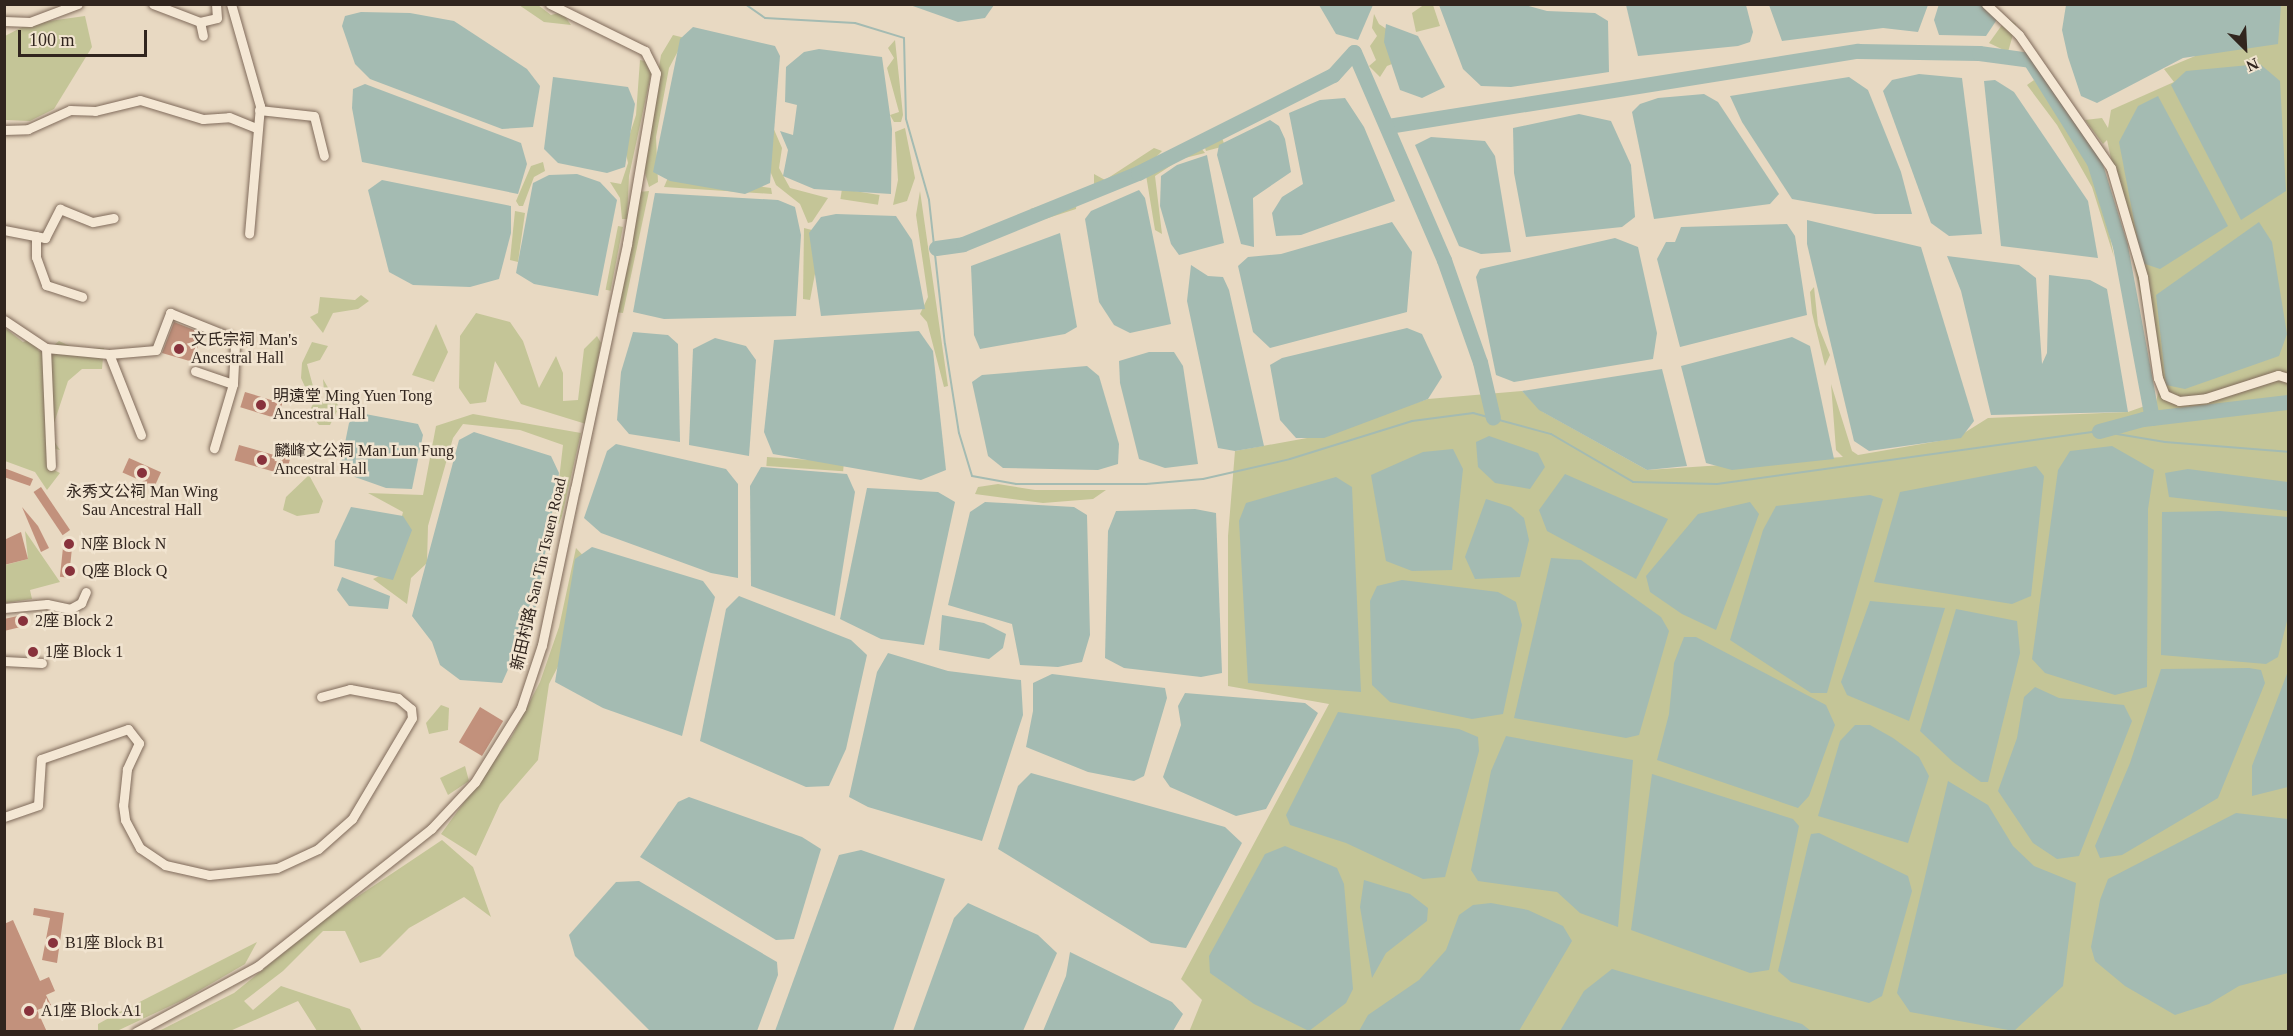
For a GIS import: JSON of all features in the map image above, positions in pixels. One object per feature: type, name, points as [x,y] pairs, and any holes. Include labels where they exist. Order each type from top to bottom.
[{"type":"street","points":[[4,21],[27,22],[78,4]]},
{"type":"street","points":[[153,4],[200,22],[217,18],[216,4]]},
{"type":"street","points":[[231,4],[259,110],[249,234]]},
{"type":"street","name":"新田村路 San Tin Tsuen Road","points":[[136,1032],[258,966],[431,829],[475,782],[521,708],[542,645],[627,243],[656,73],[645,51],[550,4]]},
{"type":"street","points":[[1986,4],[2019,35],[2111,168],[2143,277],[2158,378],[2165,395],[2179,401],[2206,398],[2278,375],[2289,378]]},
{"type":"street","points":[[200,22],[203,36]]},
{"type":"street","points":[[4,130],[28,129],[70,110],[95,111],[140,100],[203,119],[229,117],[256,128]]},
{"type":"street","points":[[259,110],[314,116],[324,156]]},
{"type":"street","points":[[4,230],[49,236],[60,209],[93,222],[114,218]]},
{"type":"street","points":[[36,236],[36,257],[46,285],[82,297]]},
{"type":"street","points":[[4,320],[46,348],[109,354],[156,350],[170,313],[233,339],[233,384],[214,448]]},
{"type":"street","points":[[46,348],[51,466]]},
{"type":"street","points":[[109,354],[141,435]]},
{"type":"street","points":[[195,371],[233,384]]},
{"type":"street","points":[[4,608],[47,604],[70,609],[81,603],[86,592]]},
{"type":"street","points":[[4,661],[42,663]]},
{"type":"street","points":[[4,818],[38,805],[38,764],[44,757],[128,729],[139,743],[127,769],[123,805],[125,820],[140,848],[165,865],[209,875],[277,868],[318,849],[352,819],[412,718],[405,702],[398,698],[350,689],[321,697]]},
{"type":"green space","points":[[1425,4],[1433,5],[1440,26],[1416,32],[1412,13]]},
{"type":"green space","points":[[519,5],[538,5],[551,15],[562,12],[571,25],[544,22]]},
{"type":"green space","points":[[2280,5],[2288,5],[2288,1031],[1189,1032],[1202,1000],[1181,979],[1329,704],[1228,686],[1228,536],[1235,451],[1307,438],[1428,399],[1522,391],[1543,412],[1647,470],[1843,457],[1836,450],[1831,384],[1852,451],[1858,455],[1956,438],[1988,418],[2128,412],[2156,402],[2160,384],[2107,140],[2103,144],[2085,120],[2102,118],[2108,128],[2111,110],[2174,82],[2164,69],[2200,54],[2275,39]]},
{"type":"green space","points":[[1374,14],[1379,24],[1400,38],[1397,62],[1387,66],[1380,77],[1369,66],[1376,60],[1370,46],[1377,36],[1372,28]]},
{"type":"green space","points":[[85,16],[92,47],[54,109],[30,121],[5,120],[5,36],[28,24]]},
{"type":"green space","points":[[2007,18],[2016,24],[2008,52],[1989,43]]},
{"type":"green space","points":[[673,35],[685,38],[669,68],[656,137],[658,182],[649,187],[643,166],[661,55]]},
{"type":"green space","points":[[895,40],[903,115],[901,122],[894,122],[890,115],[899,112],[887,68],[894,58],[888,48]]},
{"type":"green space","points":[[640,60],[645,61],[651,74],[629,176],[627,219],[622,219],[620,198],[610,182],[621,184],[628,163],[625,149],[636,115]]},
{"type":"green space","points":[[2034,80],[2084,140],[2091,166],[2110,196],[2106,216],[2114,257],[2092,187],[2057,125],[2027,85]]},
{"type":"green space","points":[[1230,122],[1237,129],[1222,138],[1225,146],[1206,151],[1201,136]]},
{"type":"green space","points":[[772,125],[782,148],[779,168],[790,188],[828,198],[812,222],[808,223],[800,204],[776,185],[765,159]]},
{"type":"green space","points":[[905,128],[915,178],[907,201],[893,205],[898,180],[895,132]]},
{"type":"green space","points":[[1194,139],[1205,153],[1181,159],[1155,176],[1162,234],[1155,230],[1146,175]]},
{"type":"green space","points":[[1154,148],[1162,151],[1154,159],[1104,185],[1095,196],[1086,190],[1094,184],[1094,174],[1105,180]]},
{"type":"green space","points":[[543,162],[545,171],[534,177],[523,206],[519,206],[516,201],[531,166]]},
{"type":"green space","points":[[670,173],[771,188],[772,194],[664,187]]},
{"type":"green space","points":[[842,189],[880,195],[878,205],[840,199]]},
{"type":"green space","points":[[649,191],[623,313],[615,312],[639,192]]},
{"type":"green space","points":[[920,191],[948,386],[944,387],[927,322],[920,314],[928,297],[916,215]]},
{"type":"green space","points":[[1077,196],[1076,209],[1045,219],[1038,210],[1030,209]]},
{"type":"green space","points":[[515,211],[525,213],[518,262],[510,260]]},
{"type":"green space","points":[[618,226],[623,227],[611,291],[606,290]]},
{"type":"green space","points":[[804,228],[816,231],[817,263],[810,300],[803,299]]},
{"type":"green space","points":[[1814,287],[1818,325],[1830,355],[1825,366],[1812,313],[1810,292]]},
{"type":"green space","points":[[361,295],[369,301],[358,309],[333,313],[323,333],[310,317],[318,313],[320,297],[355,300]]},
{"type":"green space","points":[[476,313],[510,322],[523,341],[539,388],[556,356],[563,373],[563,401],[578,400],[584,349],[597,336],[601,343],[586,424],[521,404],[495,361],[486,402],[470,404],[459,388],[460,336]]},
{"type":"green space","points":[[436,324],[448,352],[434,382],[412,375]]},
{"type":"green space","points":[[4,327],[23,342],[35,338],[38,350],[44,353],[59,341],[74,348],[104,348],[102,369],[82,369],[68,381],[50,435],[60,450],[50,448],[50,468],[60,473],[47,490],[35,472],[5,461]]},
{"type":"green space","points":[[312,342],[328,346],[320,360],[307,364],[317,401],[325,403],[323,379],[339,407],[330,425],[319,425],[309,412],[313,404],[301,378],[302,363]]},
{"type":"green space","points":[[473,414],[581,433],[562,516],[559,524],[554,523],[563,445],[520,430],[463,424],[453,438],[428,526],[427,563],[411,578],[407,604],[373,579],[388,572],[403,512],[368,493],[423,495],[436,426]]},
{"type":"green space","points":[[767,457],[844,462],[843,471],[766,466]]},
{"type":"green space","points":[[309,475],[323,501],[319,513],[297,516],[283,510],[286,497]]},
{"type":"green space","points":[[998,484],[1035,490],[1106,490],[1093,499],[1043,503],[975,494],[978,487]]},
{"type":"green space","points":[[25,531],[60,582],[30,590],[32,599],[5,603],[5,565],[28,559]]},
{"type":"green space","points":[[576,548],[589,562],[575,633],[549,684],[538,760],[500,804],[476,856],[441,834],[512,736],[540,682],[559,627]]},
{"type":"green space","points":[[441,705],[449,708],[448,730],[429,734],[426,723]]},
{"type":"green space","points":[[465,766],[469,781],[448,795],[440,778]]},
{"type":"green space","points":[[442,840],[473,867],[491,917],[464,897],[409,928],[380,957],[360,963],[345,931],[323,931],[283,971],[244,1001],[253,1010],[281,986],[350,1009],[362,1031],[317,1031],[298,1001],[230,1031],[159,1031],[234,993],[330,915]]},
{"type":"green space","points":[[257,942],[245,964],[185,999],[117,1031],[98,1031],[98,1024]]},
{"type":"shaded area","points":[[1769,4],[1928,5],[1918,32],[1883,28],[1782,41]]},
{"type":"shaded area","points":[[1939,4],[1983,5],[1998,18],[1986,36],[1939,35],[1934,20]]},
{"type":"shaded area","points":[[910,5],[994,5],[985,18],[958,22]]},
{"type":"shaded area","points":[[1319,5],[1373,5],[1358,40],[1336,34]]},
{"type":"shaded area","points":[[1439,5],[1525,5],[1547,11],[1595,13],[1608,21],[1609,72],[1511,87],[1481,86],[1463,69]]},
{"type":"shaded area","points":[[1626,5],[1746,5],[1753,32],[1750,42],[1738,46],[1638,56]]},
{"type":"shaded area","points":[[2066,5],[2281,5],[2278,44],[2183,58],[2097,103],[2081,96],[2068,57],[2062,30]]},
{"type":"shaded area","points":[[361,12],[410,13],[454,21],[527,69],[540,86],[533,127],[502,129],[370,79],[355,64],[342,26],[345,16]]},
{"type":"shaded area","points":[[1386,24],[1418,36],[1445,87],[1422,98],[1400,90],[1384,42]]},
{"type":"shaded area","points":[[693,27],[775,46],[780,56],[770,183],[745,194],[670,181],[653,172],[680,39]]},
{"type":"shaded area","points":[[819,49],[882,57],[892,129],[891,194],[814,189],[783,176],[788,150],[780,131],[793,135],[797,105],[785,102],[786,67],[804,52]]},
{"type":"shaded area","points":[[2260,64],[2280,81],[2286,191],[2241,220],[2171,85],[2186,71]]},
{"type":"shaded area","points":[[1919,74],[1962,78],[1982,234],[1949,236],[1931,223],[1883,91],[1892,80]]},
{"type":"shaded area","points":[[553,77],[628,87],[635,104],[625,167],[607,173],[558,163],[544,149]]},
{"type":"shaded area","points":[[1849,77],[1868,90],[1901,172],[1912,214],[1875,214],[1792,199],[1742,122],[1730,96]]},
{"type":"shaded area","points":[[1995,80],[2014,92],[2088,201],[2098,258],[2001,246],[1984,81]]},
{"type":"shaded area","points":[[365,84],[521,143],[527,164],[518,194],[362,162],[352,108],[353,89]]},
{"type":"shaded area","points":[[1704,94],[1718,102],[1779,194],[1770,204],[1654,219],[1632,112],[1640,104],[1658,98]]},
{"type":"shaded area","points":[[2158,96],[2228,226],[2160,269],[2142,263],[2119,142],[2138,106]]},
{"type":"shaded area","points":[[1345,98],[1364,127],[1395,201],[1301,235],[1276,236],[1272,213],[1282,197],[1303,184],[1289,113],[1320,100]]},
{"type":"shaded area","points":[[1579,114],[1611,121],[1631,165],[1635,217],[1622,227],[1526,237],[1514,173],[1513,128]]},
{"type":"shaded area","points":[[1270,120],[1279,126],[1285,139],[1291,172],[1253,198],[1254,247],[1241,244],[1217,155],[1219,145]]},
{"type":"shaded area","points":[[1431,137],[1485,141],[1495,156],[1511,252],[1481,254],[1459,246],[1415,145]]},
{"type":"shaded area","points":[[1207,155],[1224,243],[1179,255],[1171,244],[1160,206],[1161,176],[1177,165]]},
{"type":"shaded area","points":[[577,174],[600,182],[617,200],[598,296],[534,284],[516,273],[533,183],[549,175]]},
{"type":"shaded area","points":[[382,180],[511,206],[511,233],[499,279],[470,287],[413,285],[389,272],[368,190]]},
{"type":"shaded area","points":[[1139,190],[1145,198],[1171,324],[1130,333],[1114,325],[1099,302],[1085,219],[1091,211]]},
{"type":"shaded area","points":[[655,193],[778,200],[795,207],[801,235],[796,316],[664,319],[633,312]]},
{"type":"shaded area","points":[[836,214],[896,216],[912,240],[925,309],[821,316],[809,233],[821,217]]},
{"type":"shaded area","points":[[1807,220],[1921,247],[1974,421],[1961,438],[1869,451],[1854,441],[1807,244]]},
{"type":"shaded area","points":[[1392,222],[1412,252],[1407,312],[1270,348],[1253,332],[1238,266],[1248,257],[1281,254]]},
{"type":"shaded area","points":[[2259,222],[2272,242],[2287,334],[2279,356],[2185,389],[2166,385],[2156,295]]},
{"type":"shaded area","points":[[1787,224],[1795,236],[1807,315],[1680,347],[1657,259],[1666,242],[1675,242],[1681,227]]},
{"type":"shaded area","points":[[1060,233],[1077,327],[1065,334],[980,349],[974,335],[971,266]]},
{"type":"shaded area","points":[[1615,238],[1638,247],[1657,333],[1653,359],[1514,382],[1496,375],[1476,277],[1480,269]]},
{"type":"shaded area","points":[[1947,256],[2019,265],[2036,278],[2042,364],[2047,353],[2049,275],[2090,280],[2107,289],[2128,412],[1991,415],[1961,291]]},
{"type":"shaded area","points":[[1191,265],[1208,276],[1223,277],[1229,290],[1264,446],[1235,451],[1218,448],[1187,301]]},
{"type":"shaded area","points":[[1407,328],[1422,334],[1442,377],[1428,399],[1324,438],[1296,438],[1280,420],[1270,365],[1282,358]]},
{"type":"shaded area","points":[[919,331],[933,351],[946,470],[921,480],[773,454],[764,432],[774,340]]},
{"type":"shaded area","points":[[633,332],[668,335],[678,344],[680,442],[629,434],[617,420],[621,372]]},
{"type":"shaded area","points":[[1792,337],[1810,346],[1834,459],[1732,470],[1706,463],[1681,366]]},
{"type":"shaded area","points":[[715,338],[746,346],[756,360],[749,456],[689,445],[693,349]]},
{"type":"shaded area","points":[[1149,352],[1174,352],[1183,366],[1198,464],[1165,468],[1139,459],[1120,383],[1119,361]]},
{"type":"shaded area","points":[[1087,366],[1099,376],[1119,444],[1118,464],[1098,470],[1003,468],[988,456],[972,382],[982,375]]},
{"type":"shaded area","points":[[1662,369],[1687,466],[1647,470],[1539,410],[1522,391]]},
{"type":"shaded area","points":[[360,413],[418,424],[423,435],[412,489],[386,488],[355,477],[341,463],[349,423]]},
{"type":"shaded area","points":[[474,432],[551,456],[559,473],[536,606],[502,683],[460,680],[440,665],[432,642],[412,616],[459,440]]},
{"type":"shaded area","points":[[1489,436],[1538,453],[1545,467],[1530,489],[1495,483],[1478,467],[1476,442]]},
{"type":"shaded area","points":[[616,444],[726,469],[738,484],[738,578],[711,573],[601,533],[584,518],[607,451]]},
{"type":"shaded area","points":[[2112,446],[2154,470],[2148,509],[2147,687],[2115,695],[2045,673],[2032,659],[2058,470],[2070,451]]},
{"type":"shaded area","points":[[1453,449],[1463,469],[1452,570],[1412,571],[1386,561],[1371,475],[1423,452]]},
{"type":"shaded area","points":[[2036,466],[2044,476],[2031,596],[2012,604],[1874,582],[1900,492]]},
{"type":"shaded area","points":[[761,467],[847,474],[855,492],[835,616],[751,586],[750,486]]},
{"type":"shaded area","points":[[2188,469],[2288,482],[2288,511],[2169,497],[2165,473]]},
{"type":"shaded area","points":[[1565,474],[1668,519],[1636,579],[1547,531],[1539,510]]},
{"type":"shaded area","points":[[1336,477],[1352,487],[1361,692],[1248,683],[1239,521],[1246,503]]},
{"type":"shaded area","points":[[867,488],[938,492],[955,502],[924,645],[881,639],[840,619]]},
{"type":"shaded area","points":[[1870,495],[1883,499],[1827,693],[1811,693],[1730,640],[1763,530],[1776,506]]},
{"type":"shaded area","points":[[1486,499],[1511,507],[1524,518],[1529,540],[1520,577],[1475,579],[1465,557]]},
{"type":"shaded area","points":[[985,502],[1074,507],[1087,515],[1090,635],[1082,662],[1058,667],[1020,665],[1012,624],[948,605],[970,512]]},
{"type":"shaded area","points":[[1750,502],[1759,514],[1716,630],[1682,614],[1650,592],[1646,576],[1698,514]]},
{"type":"shaded area","points":[[351,507],[403,516],[412,530],[393,580],[334,566],[335,541]]},
{"type":"shaded area","points":[[1195,509],[1216,513],[1222,673],[1201,677],[1124,668],[1105,658],[1108,531],[1116,511]]},
{"type":"shaded area","points":[[2220,511],[2288,517],[2288,617],[2278,657],[2266,664],[2161,655],[2162,512]]},
{"type":"shaded area","points":[[592,547],[703,581],[715,597],[682,736],[603,708],[555,682],[575,559]]},
{"type":"shaded area","points":[[1551,558],[1581,560],[1661,617],[1669,631],[1639,735],[1626,738],[1514,718]]},
{"type":"shaded area","points":[[342,577],[390,596],[388,609],[349,606],[337,590]]},
{"type":"shaded area","points":[[1402,580],[1498,592],[1516,602],[1522,625],[1503,714],[1472,719],[1390,702],[1372,685],[1370,601],[1377,586]]},
{"type":"shaded area","points":[[739,596],[851,640],[867,655],[846,749],[829,786],[806,787],[700,741],[726,609]]},
{"type":"shaded area","points":[[1870,601],[1945,608],[1909,721],[1847,695],[1841,682]]},
{"type":"shaded area","points":[[1956,609],[2017,621],[2020,653],[1988,782],[1981,782],[1953,762],[1920,731]]},
{"type":"shaded area","points":[[942,615],[984,623],[1006,634],[1003,648],[989,659],[939,650]]},
{"type":"shaded area","points":[[1684,637],[1696,637],[1826,705],[1835,725],[1809,796],[1798,808],[1657,760],[1669,714],[1674,663]]},
{"type":"shaded area","points":[[888,653],[948,671],[1021,680],[1023,715],[982,841],[868,807],[849,797],[877,672]]},
{"type":"shaded area","points":[[2249,668],[2261,670],[2265,683],[2218,798],[2122,855],[2100,858],[2095,846],[2130,763],[2161,669]]},
{"type":"shaded area","points":[[2288,671],[2288,787],[2252,796],[2252,766]]},
{"type":"shaded area","points":[[1052,674],[1165,688],[1167,698],[1144,776],[1134,781],[1088,772],[1026,747],[1033,711],[1033,683]]},
{"type":"shaded area","points":[[2035,687],[2059,698],[2124,705],[2132,721],[2079,856],[2057,859],[2033,843],[1998,791],[2017,738],[2024,697]]},
{"type":"shaded area","points":[[1185,693],[1305,703],[1318,713],[1266,809],[1236,816],[1170,787],[1163,777],[1181,725],[1178,706]]},
{"type":"shaded area","points":[[1338,712],[1459,729],[1478,737],[1479,751],[1445,877],[1423,879],[1346,843],[1290,825],[1286,815]]},
{"type":"shaded area","points":[[1855,725],[1870,725],[1893,738],[1919,757],[1929,776],[1908,843],[1818,816],[1840,741]]},
{"type":"shaded area","points":[[1506,736],[1633,760],[1618,927],[1580,913],[1557,892],[1478,881],[1471,870],[1491,771]]},
{"type":"shaded area","points":[[1031,773],[1225,827],[1242,843],[1186,948],[1151,943],[998,849],[1018,786]]},
{"type":"shaded area","points":[[1652,774],[1793,819],[1799,826],[1769,970],[1750,973],[1631,930]]},
{"type":"shaded area","points":[[1948,781],[1988,805],[2013,846],[2034,866],[2076,883],[2063,986],[2014,1031],[1910,1012],[1897,993]]},
{"type":"shaded area","points":[[689,797],[802,837],[821,849],[794,939],[776,940],[640,857],[678,802]]},
{"type":"shaded area","points":[[2236,813],[2288,819],[2288,973],[2239,986],[2209,1004],[2175,1015],[2125,986],[2095,961],[2091,947],[2100,900],[2108,879]]},
{"type":"shaded area","points":[[1819,833],[1908,876],[1912,891],[1882,996],[1869,1003],[1791,982],[1778,971],[1811,834]]},
{"type":"shaded area","points":[[1285,846],[1337,868],[1344,884],[1353,989],[1346,1003],[1309,1031],[1254,1004],[1210,973],[1209,956],[1265,854]]},
{"type":"shaded area","points":[[861,850],[945,879],[893,1031],[775,1031],[839,855]]},
{"type":"shaded area","points":[[1364,880],[1410,894],[1428,908],[1427,921],[1386,953],[1372,978],[1360,907]]},
{"type":"shaded area","points":[[639,881],[777,962],[778,975],[757,1031],[650,1031],[575,956],[569,935],[616,882]]},
{"type":"shaded area","points":[[968,903],[1038,935],[1057,953],[1023,1031],[913,1031],[954,918]]},
{"type":"shaded area","points":[[1491,903],[1528,910],[1563,926],[1572,941],[1519,1031],[1359,1031],[1368,1015],[1419,980],[1446,950],[1459,915],[1473,905]]},
{"type":"shaded area","points":[[1070,952],[1172,1002],[1183,1014],[1173,1031],[1043,1031],[1066,976]]},
{"type":"shaded area","points":[[1612,969],[1802,1024],[1811,1031],[1560,1031],[1584,991]]},
{"type":"building","points":[[174,322],[202,333],[193,362],[162,353]]},
{"type":"building","name":"明遠堂 Ming Yuen Tong Ancestral Hall","points":[[245,392],[282,403],[278,419],[240,407]]},
{"type":"building","name":"麟峰文公祠 Man Lun Fung Ancestral Hall","points":[[239,445],[290,460],[286,475],[235,460]]},
{"type":"building","name":"永秀文公祠 Man Wing Sau Ancestral Hall","points":[[129,458],[161,472],[154,487],[122,473]]},
{"type":"building","points":[[4,468],[33,479],[30,486],[4,477]]},
{"type":"building","points":[[41,487],[70,530],[63,535],[34,492]]},
{"type":"building","points":[[22,507],[38,526],[49,548],[41,552]]},
{"type":"building","points":[[21,532],[28,559],[4,565],[4,540]]},
{"type":"building","points":[[64,538],[73,539],[69,578],[60,577]]},
{"type":"building","points":[[27,614],[29,625],[4,631],[4,619]]},
{"type":"building","points":[[480,707],[503,721],[482,756],[459,742]]},
{"type":"building","name":"B1座 Block B1","points":[[34,908],[64,913],[57,963],[42,960],[50,918],[33,915]]},
{"type":"building","points":[[13,920],[40,981],[49,977],[55,991],[46,995],[51,1005],[37,1010],[47,1032],[4,1032],[4,924]]},
{"type":"waterway","points":[[745,4],[765,18],[855,23],[904,38],[906,119],[929,200],[945,344],[959,433],[972,476],[1016,484],[1146,484],[1203,479],[1290,459],[1412,421],[1473,413],[1551,434],[1633,482],[1717,484],[2099,431],[2165,442],[2288,452]]},
{"type":"waterway","points":[[1388,126],[1858,51],[1979,53],[2030,60],[2094,162],[2120,246],[2152,418]]},
{"type":"waterway","points":[[936,248],[963,244],[1138,173],[1333,75],[1354,52],[1444,260],[1480,362],[1493,418]]},
{"type":"waterway","points":[[2099,431],[2143,419],[2288,402]]},
{"type":"place","name":"文氏宗祠 Man's Ancestral Hall","points":[[179,349]]},
{"type":"place","name":"明遠堂 Ming Yuen Tong Ancestral Hall","points":[[261,405]]},
{"type":"place","name":"麟峰文公祠 Man Lun Fung Ancestral Hall","points":[[262,460]]},
{"type":"place","name":"永秀文公祠 Man Wing Sau Ancestral Hall","points":[[142,473]]},
{"type":"place","name":"N座 Block N","points":[[69,544]]},
{"type":"place","name":"Q座 Block Q","points":[[70,571]]},
{"type":"place","name":"2座 Block 2","points":[[23,621]]},
{"type":"place","name":"1座 Block 1","points":[[33,652]]},
{"type":"place","name":"B1座 Block B1","points":[[53,943]]},
{"type":"place","name":"A1座 Block A1","points":[[29,1011]]}]
